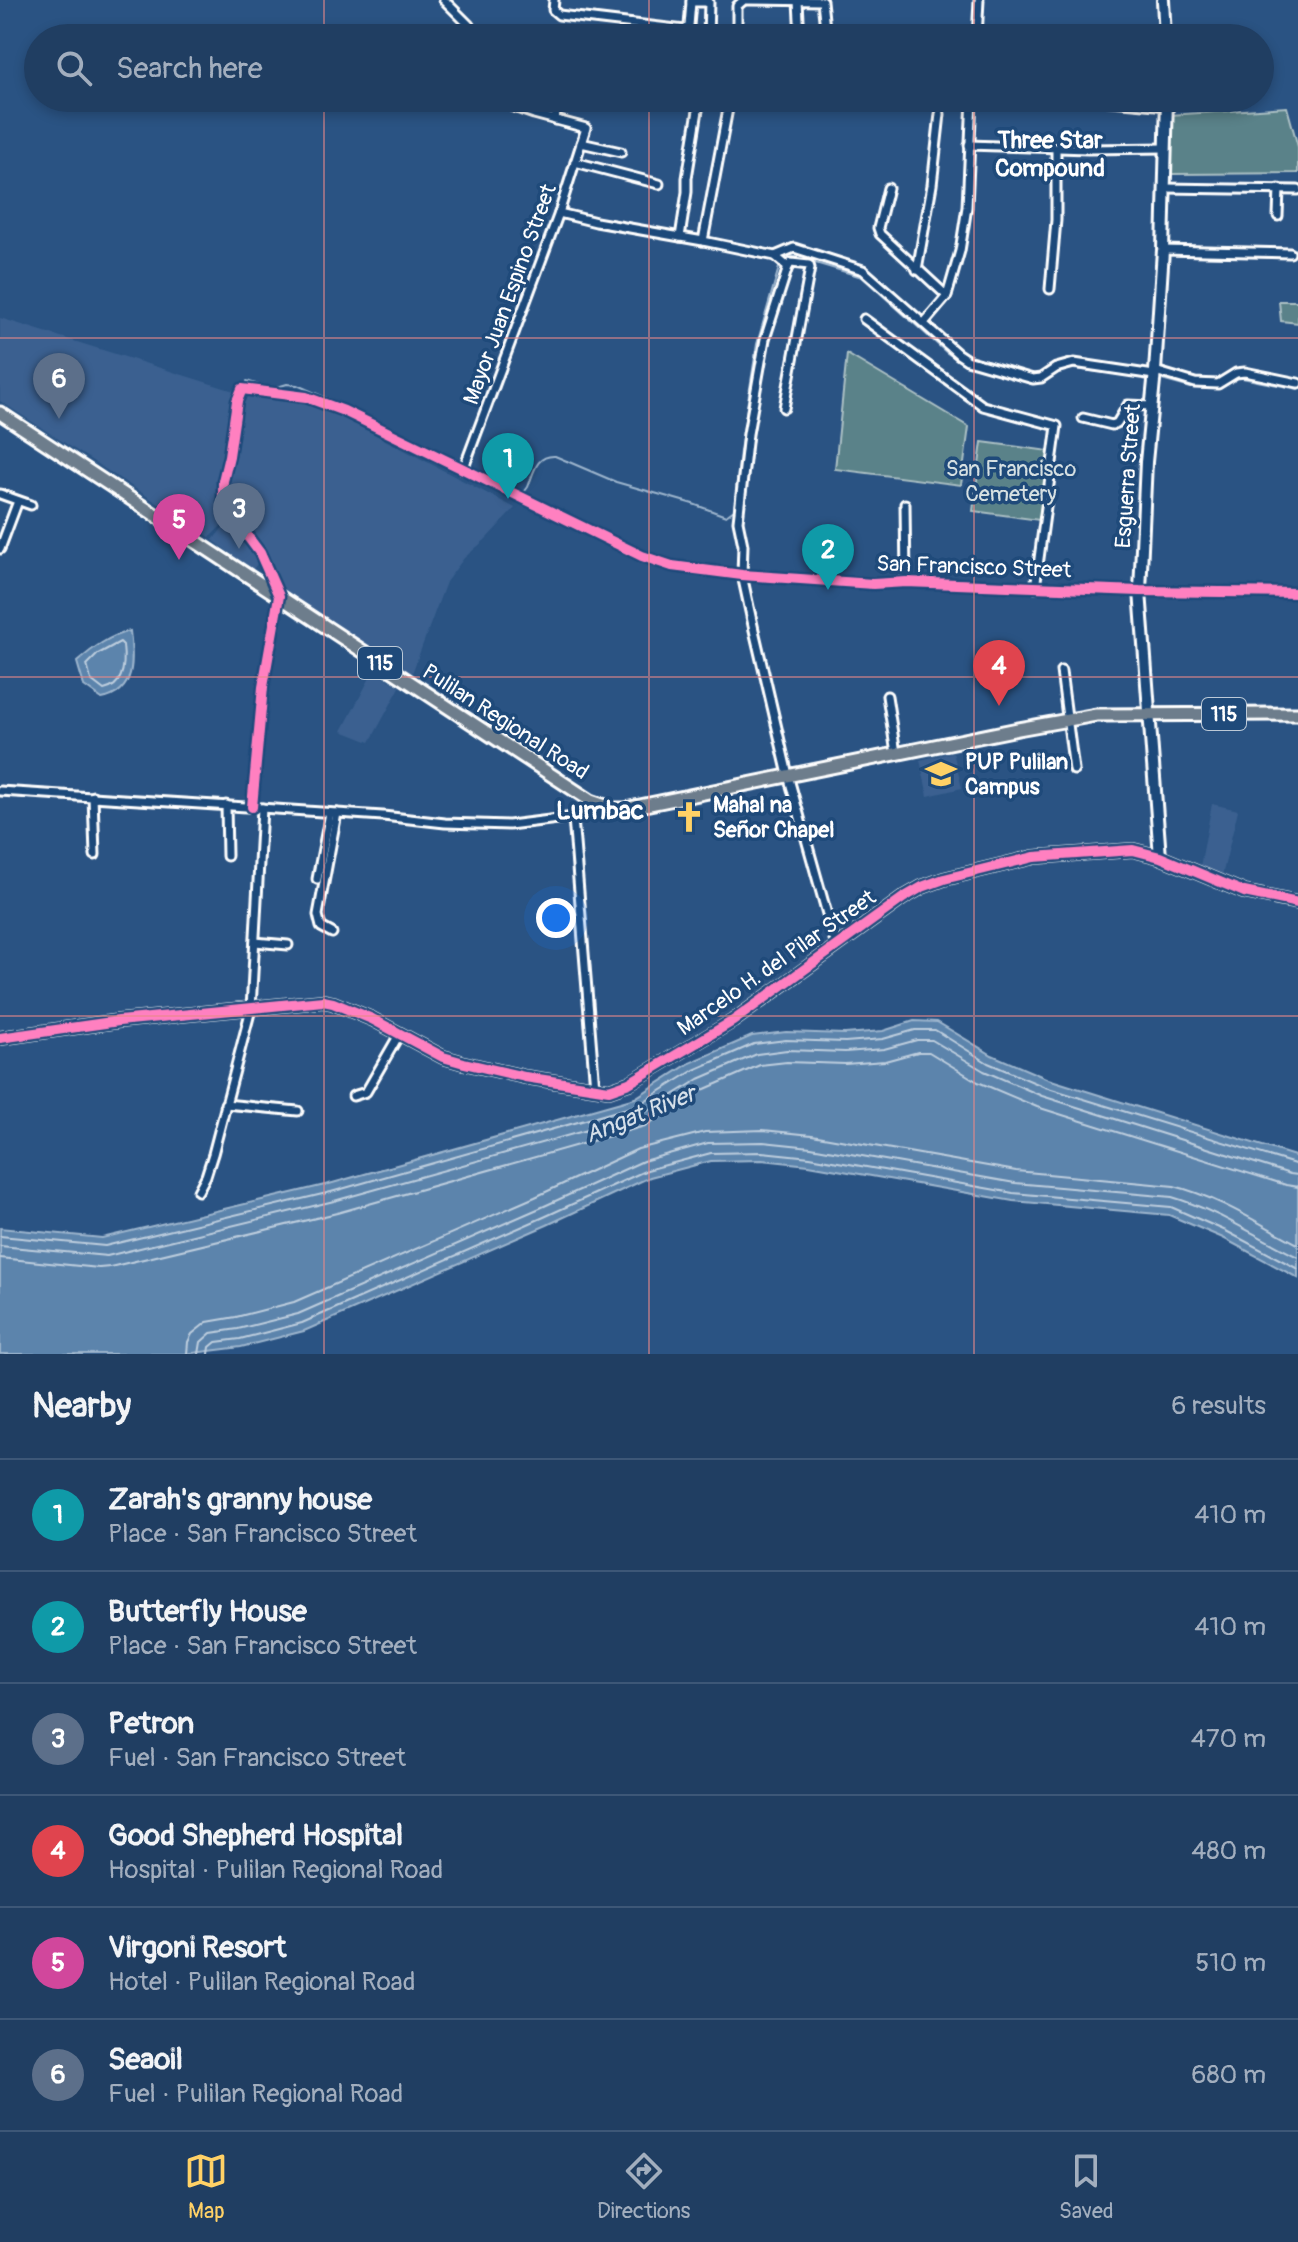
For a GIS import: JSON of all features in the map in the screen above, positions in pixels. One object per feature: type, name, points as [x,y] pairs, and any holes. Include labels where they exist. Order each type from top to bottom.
[{"type":"main road","name":"Pulilan Regional Road","points":[[0,413],[591,801],[614,809]]},
{"type":"main road","name":"115","points":[[614,809],[1096,715],[1298,714]]},
{"type":"street","points":[[554,0],[553,10],[559,15],[635,24]]},
{"type":"street","points":[[737,24],[737,6],[745,0],[823,2],[825,24]]},
{"type":"street","points":[[978,24],[979,0]]},
{"type":"street","points":[[1163,0],[1164,24]]},
{"type":"street","points":[[441,1],[468,24]]},
{"type":"street","points":[[689,24],[691,1],[709,2],[708,24]]},
{"type":"street","points":[[798,1],[799,24]]},
{"type":"street","points":[[531,112],[555,120],[556,112]]},
{"type":"street","points":[[680,237],[698,112]]},
{"type":"street","points":[[703,241],[727,112]]},
{"type":"street","points":[[924,323],[947,296],[960,251],[967,207],[971,112]]},
{"type":"street","name":"Esguerra Street","points":[[1160,857],[1140,591],[1146,462],[1163,250],[1167,112]]},
{"type":"street","points":[[917,270],[932,185],[940,114]]},
{"type":"street","name":"Mayor Juan Espino Street","points":[[463,470],[559,213],[586,128],[555,120]]},
{"type":"street","points":[[581,143],[621,152]]},
{"type":"street","points":[[969,145],[1166,148]]},
{"type":"street","points":[[1050,289],[1056,220],[1056,148]]},
{"type":"street","points":[[575,162],[659,184]]},
{"type":"street","points":[[888,188],[879,233],[947,296]]},
{"type":"street","points":[[1165,188],[1298,190]]},
{"type":"street","points":[[1278,216],[1279,189]]},
{"type":"street","points":[[559,213],[775,256],[788,267]]},
{"type":"street","points":[[775,256],[794,248],[863,270],[961,357],[1025,378],[1041,378],[1056,368],[1074,363],[1154,373],[1195,383],[1218,384],[1236,373],[1245,372],[1298,383]]},
{"type":"street","points":[[1163,250],[1290,253]]},
{"type":"street","points":[[784,408],[810,268],[809,265],[795,263],[788,267],[765,339],[748,434],[738,521],[743,545],[742,575],[788,775],[836,946]]},
{"type":"street","points":[[864,319],[983,406],[1057,426],[1035,588]]},
{"type":"street","name":"San Francisco Street","points":[[279,596],[260,553],[223,499],[223,481],[237,401],[242,389],[306,397],[344,411],[642,556],[672,566],[742,575],[873,584],[906,582],[1140,591],[1298,593]]},
{"type":"street","points":[[1083,418],[1112,425],[1117,423],[1128,405],[1152,406]]},
{"type":"street","points":[[0,494],[31,505]]},
{"type":"street","points":[[0,549],[18,501]]},
{"type":"street","points":[[905,504],[906,582]]},
{"type":"street","points":[[252,807],[263,687],[279,596]]},
{"type":"street","points":[[1061,671],[1074,770]]},
{"type":"street","points":[[887,696],[896,753]]},
{"type":"street","points":[[0,791],[383,816],[445,823],[530,824],[607,813],[614,809]]},
{"type":"street","points":[[93,796],[95,855]]},
{"type":"street","points":[[226,805],[227,856]]},
{"type":"street","points":[[198,1191],[213,1154],[251,1009],[262,808]]},
{"type":"street","points":[[317,879],[334,813]]},
{"type":"street","points":[[332,933],[321,927],[318,915],[334,813]]},
{"type":"street","points":[[573,818],[595,1088]]},
{"type":"street","name":"Marcelo H. del Pilar Street","points":[[0,1038],[119,1021],[307,1001],[333,1003],[372,1019],[443,1057],[525,1077],[609,1090],[629,1083],[733,1021],[884,910],[922,887],[972,871],[1034,857],[1133,850],[1160,857],[1244,892],[1298,903]]},
{"type":"street","points":[[255,942],[288,945]]},
{"type":"street","points":[[353,1096],[366,1092],[400,1033]]},
{"type":"street","points":[[225,1104],[298,1111]]},
{"type":"shaded area","points":[[0,318],[234,391],[303,401],[345,419],[515,508],[464,558],[446,582],[411,676],[259,574],[270,558],[239,508],[210,537],[0,401]]},
{"type":"shaded area","points":[[229,520],[261,558],[252,571],[213,540]]},
{"type":"shaded area","points":[[374,670],[400,687],[370,742],[342,731]]},
{"type":"shaded area","name":"PUP Pulilan Campus","points":[[953,752],[962,788],[928,796],[920,760]]},
{"type":"shaded area","points":[[1212,804],[1238,810],[1222,876],[1200,867]]},
{"type":"green space","points":[[1287,107],[1298,147],[1298,173],[1171,174],[1170,115],[1274,112],[1274,108]]},
{"type":"green space","points":[[1279,301],[1298,301],[1298,323],[1281,321]]},
{"type":"green space","points":[[847,354],[969,427],[961,485],[835,469]]},
{"type":"green space","name":"San Francisco Cemetery","points":[[982,442],[1049,451],[1039,520],[973,511]]},
{"type":"water","points":[[130,631],[132,663],[127,682],[122,689],[102,699],[84,686],[77,662],[102,643]]},
{"type":"water","name":"Angat River","points":[[914,1021],[937,1022],[992,1055],[1048,1079],[1298,1157],[1298,1278],[1223,1238],[1169,1215],[1013,1201],[809,1165],[762,1160],[711,1161],[650,1177],[304,1331],[241,1347],[185,1354],[0,1354],[0,1228],[102,1238],[329,1184],[635,1098],[690,1063],[752,1036],[786,1032],[845,1034],[883,1031]]},
{"type":"waterway","points":[[782,258],[789,255],[862,277],[959,361],[1032,384]]},
{"type":"waterway","points":[[517,492],[525,491],[528,487],[540,461],[555,456],[616,482],[726,516],[734,510],[757,344],[780,264]]},
{"type":"waterway","points":[[1065,368],[1144,377]]},
{"type":"waterway","points":[[1237,377],[1298,389]]},
{"type":"waterway","points":[[1158,379],[1191,388],[1216,389]]},
{"type":"waterway","points":[[247,381],[271,389],[287,384],[297,385],[336,402]]},
{"type":"waterway","points":[[1222,387],[1227,382]]},
{"type":"waterway","points":[[339,403],[349,408]]},
{"type":"waterway","points":[[351,409],[360,413]]},
{"type":"waterway","points":[[363,415],[459,461]]},
{"type":"waterway","points":[[471,467],[501,483]]},
{"type":"cycle path","points":[[252,807],[263,687],[279,596],[260,553],[223,499],[223,481],[237,401],[242,389],[306,397],[344,411],[642,556],[672,566],[742,575],[873,584],[906,582],[1140,591],[1298,593]]},
{"type":"cycle path","points":[[0,1038],[119,1021],[323,1001],[372,1019],[443,1057],[525,1077],[609,1090],[629,1083],[733,1021],[903,898],[944,879],[1034,857],[1133,850],[1160,857],[1244,892],[1298,903]]},
{"type":"place","name":"Seaoil","points":[[59,419]]},
{"type":"place","name":"Zarah's granny house","points":[[508,499]]},
{"type":"place","name":"Petron","points":[[239,549]]},
{"type":"place","name":"Virgoni Resort","points":[[179,560]]},
{"type":"place","name":"Butterfly House","points":[[828,590]]},
{"type":"place","name":"Good Shepherd Hospital","points":[[999,706]]},
{"type":"place","name":"PUP Pulilan Campus","points":[[941,774]]},
{"type":"place","name":"Mahal na Señor Chapel","points":[[689,817]]},
{"type":"district","name":"Three Star Compound","points":[[1050,154]]},
{"type":"district","name":"Lumbac","points":[[600,810]]}]
